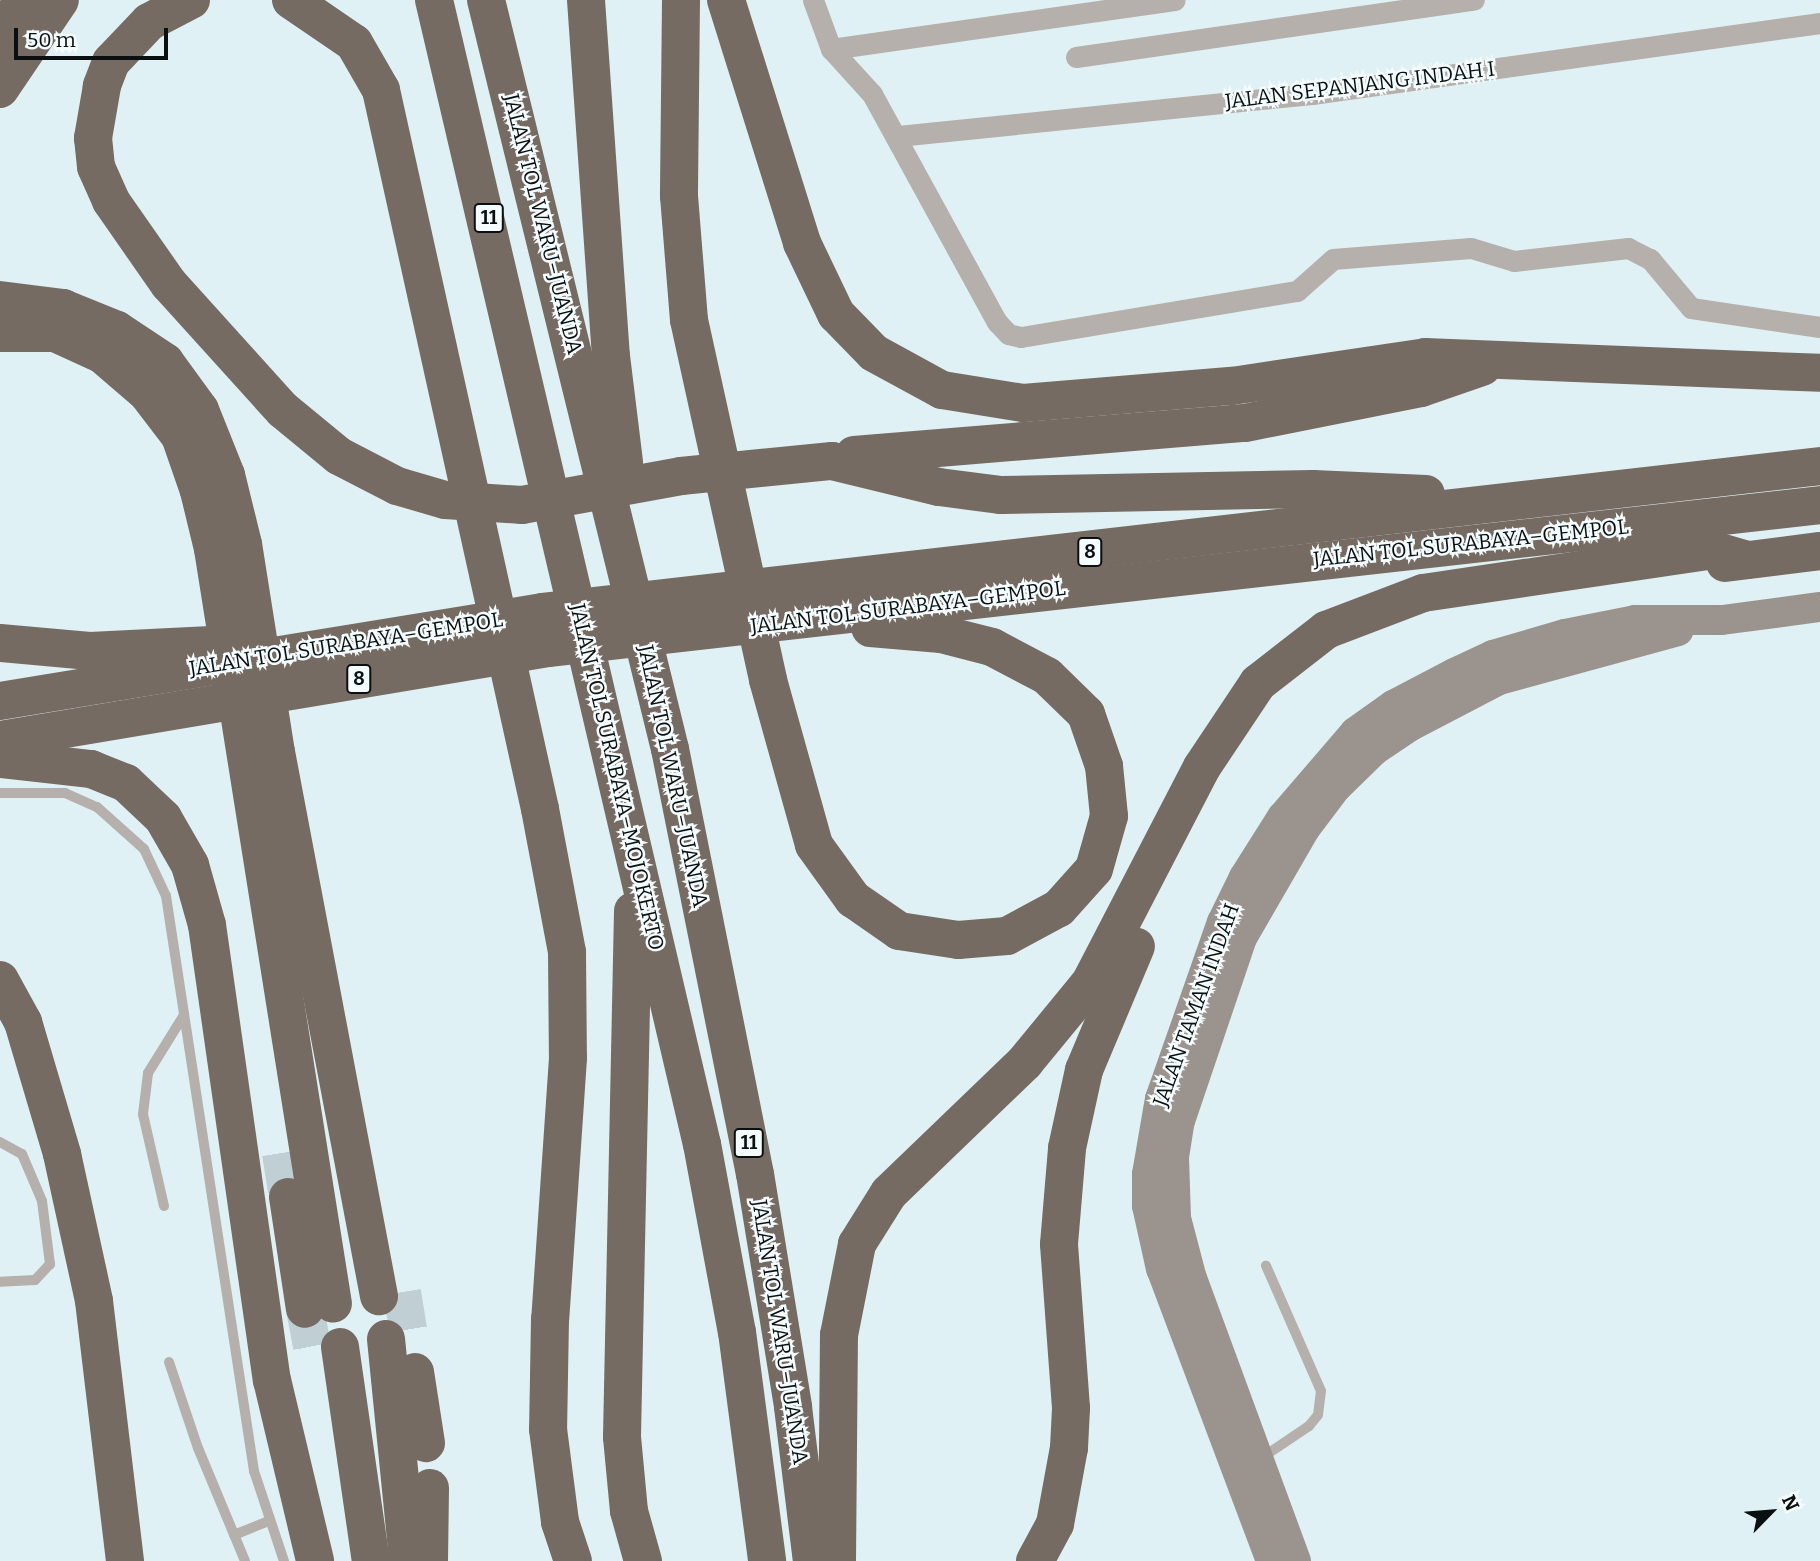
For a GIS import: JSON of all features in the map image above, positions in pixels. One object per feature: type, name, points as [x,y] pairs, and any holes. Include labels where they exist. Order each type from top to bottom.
[{"type":"highway","points":[[0,37],[23,0]]},
{"type":"highway","points":[[0,89],[60,0]]},
{"type":"highway","points":[[191,0],[149,22],[111,62],[102,86],[93,138],[96,167],[111,201],[169,284],[283,410],[339,456],[397,486],[445,500],[497,505],[543,503],[681,477],[800,461],[1010,439],[1245,423],[1421,388],[1504,360]]},
{"type":"highway","points":[[291,0],[354,43],[381,90],[540,809],[567,952],[570,1000],[550,1320],[548,1429],[560,1522],[573,1561]]},
{"type":"highway","name":"JALAN TOL SURABAYA–MOJOKERTO","points":[[434,0],[540,437],[634,864],[680,1041],[722,1240],[766,1554]]},
{"type":"highway","name":"JALAN TOL WARU–JUANDA","points":[[486,0],[606,422],[656,686],[755,1174],[824,1551]]},
{"type":"highway","points":[[586,0],[606,422]]},
{"type":"highway","points":[[681,0],[679,196],[689,320],[711,411],[768,680],[814,845],[853,899],[900,931],[958,940],[1007,936],[1059,908],[1094,869],[1109,816],[1104,766],[1086,714],[1048,676],[992,647],[940,634],[858,627],[719,630]]},
{"type":"highway","points":[[726,0],[802,243],[836,314],[874,353],[942,390],[1023,403],[1232,386],[1425,357],[1820,373]]},
{"type":"highway","points":[[0,300],[63,309],[117,330],[165,362],[200,410],[226,475],[241,626],[260,756],[276,957],[320,1306],[288,1197]]},
{"type":"highway","points":[[0,333],[55,333],[103,355],[147,393],[172,425],[199,491],[241,626]]},
{"type":"highway","points":[[800,461],[832,461],[939,487],[1001,495],[1313,489],[1432,494],[1497,504]]},
{"type":"highway","name":"JALAN TOL SURABAYA–GEMPOL","points":[[0,701],[543,612],[1820,466]]},
{"type":"highway","name":"JALAN TOL SURABAYA–GEMPOL","points":[[0,740],[548,648],[1820,505]]},
{"type":"highway","points":[[824,1551],[839,1335],[857,1244],[889,1193],[1033,1053],[1090,983],[1202,767],[1258,683],[1326,630],[1423,593],[1713,550],[1748,560]]},
{"type":"highway","points":[[1035,1561],[1055,1524],[1069,1448],[1071,1408],[1059,1244],[1067,1148],[1084,1070],[1156,899],[1264,712],[1302,672],[1350,641],[1388,626],[1594,579],[1820,551]]},
{"type":"highway","points":[[0,643],[90,651],[360,641]]},
{"type":"highway","points":[[260,756],[322,998],[390,1294]]},
{"type":"highway","points":[[0,759],[91,769],[126,783],[163,818],[190,866],[208,925],[272,1380],[315,1561]]},
{"type":"highway","points":[[634,864],[622,1437],[629,1511],[643,1561]]},
{"type":"highway","points":[[276,957],[274,1077],[281,1153]]},
{"type":"highway","points":[[0,980],[23,1022],[68,1180],[94,1301],[125,1561]]},
{"type":"highway","points":[[408,1561],[398,1337],[426,1443]]},
{"type":"highway","points":[[364,1561],[327,1349],[371,1561]]},
{"type":"highway","points":[[429,1561],[430,1488]]},
{"type":"street","points":[[813,0],[831,50],[872,94],[898,136],[984,298],[1008,334],[1021,337],[1297,290],[1333,259],[1471,248],[1514,261],[1628,248],[1650,259],[1691,308],[1820,327]]},
{"type":"street","points":[[831,50],[1175,0]]},
{"type":"street","points":[[1076,57],[1474,0]]},
{"type":"street","name":"JALAN SEPANJANG INDAH I","points":[[898,136],[1312,94],[1820,23]]},
{"type":"street","name":"JALAN TAMAN INDAH","points":[[1271,1561],[1152,1238],[1147,1174],[1168,1119],[1201,979],[1244,877],[1282,817],[1355,732],[1393,705],[1493,655],[1565,634],[1635,620],[1722,620],[1820,607]]},
{"type":"street","name":"JALAN TAMAN INDAH","points":[[1168,1119],[1181,1245],[1296,1561]]},
{"type":"lane","points":[[0,793],[43,791],[82,799],[114,819],[144,849],[171,914],[251,1458],[268,1521],[284,1561]]},
{"type":"lane","points":[[164,1206],[143,1115],[148,1073],[184,1015]]},
{"type":"lane","points":[[0,1142],[22,1154],[37,1189],[50,1264],[35,1280],[0,1282]]},
{"type":"lane","points":[[1260,1459],[1309,1426],[1318,1415],[1321,1391],[1266,1266]]},
{"type":"lane","points":[[169,1362],[198,1448],[245,1561]]},
{"type":"lane","points":[[234,1535],[268,1521]]},
{"type":"tunnel","points":[[281,1153],[288,1197]]},
{"type":"tunnel","points":[[402,1292],[409,1335]]},
{"type":"tunnel","points":[[305,1309],[313,1351]]}]
